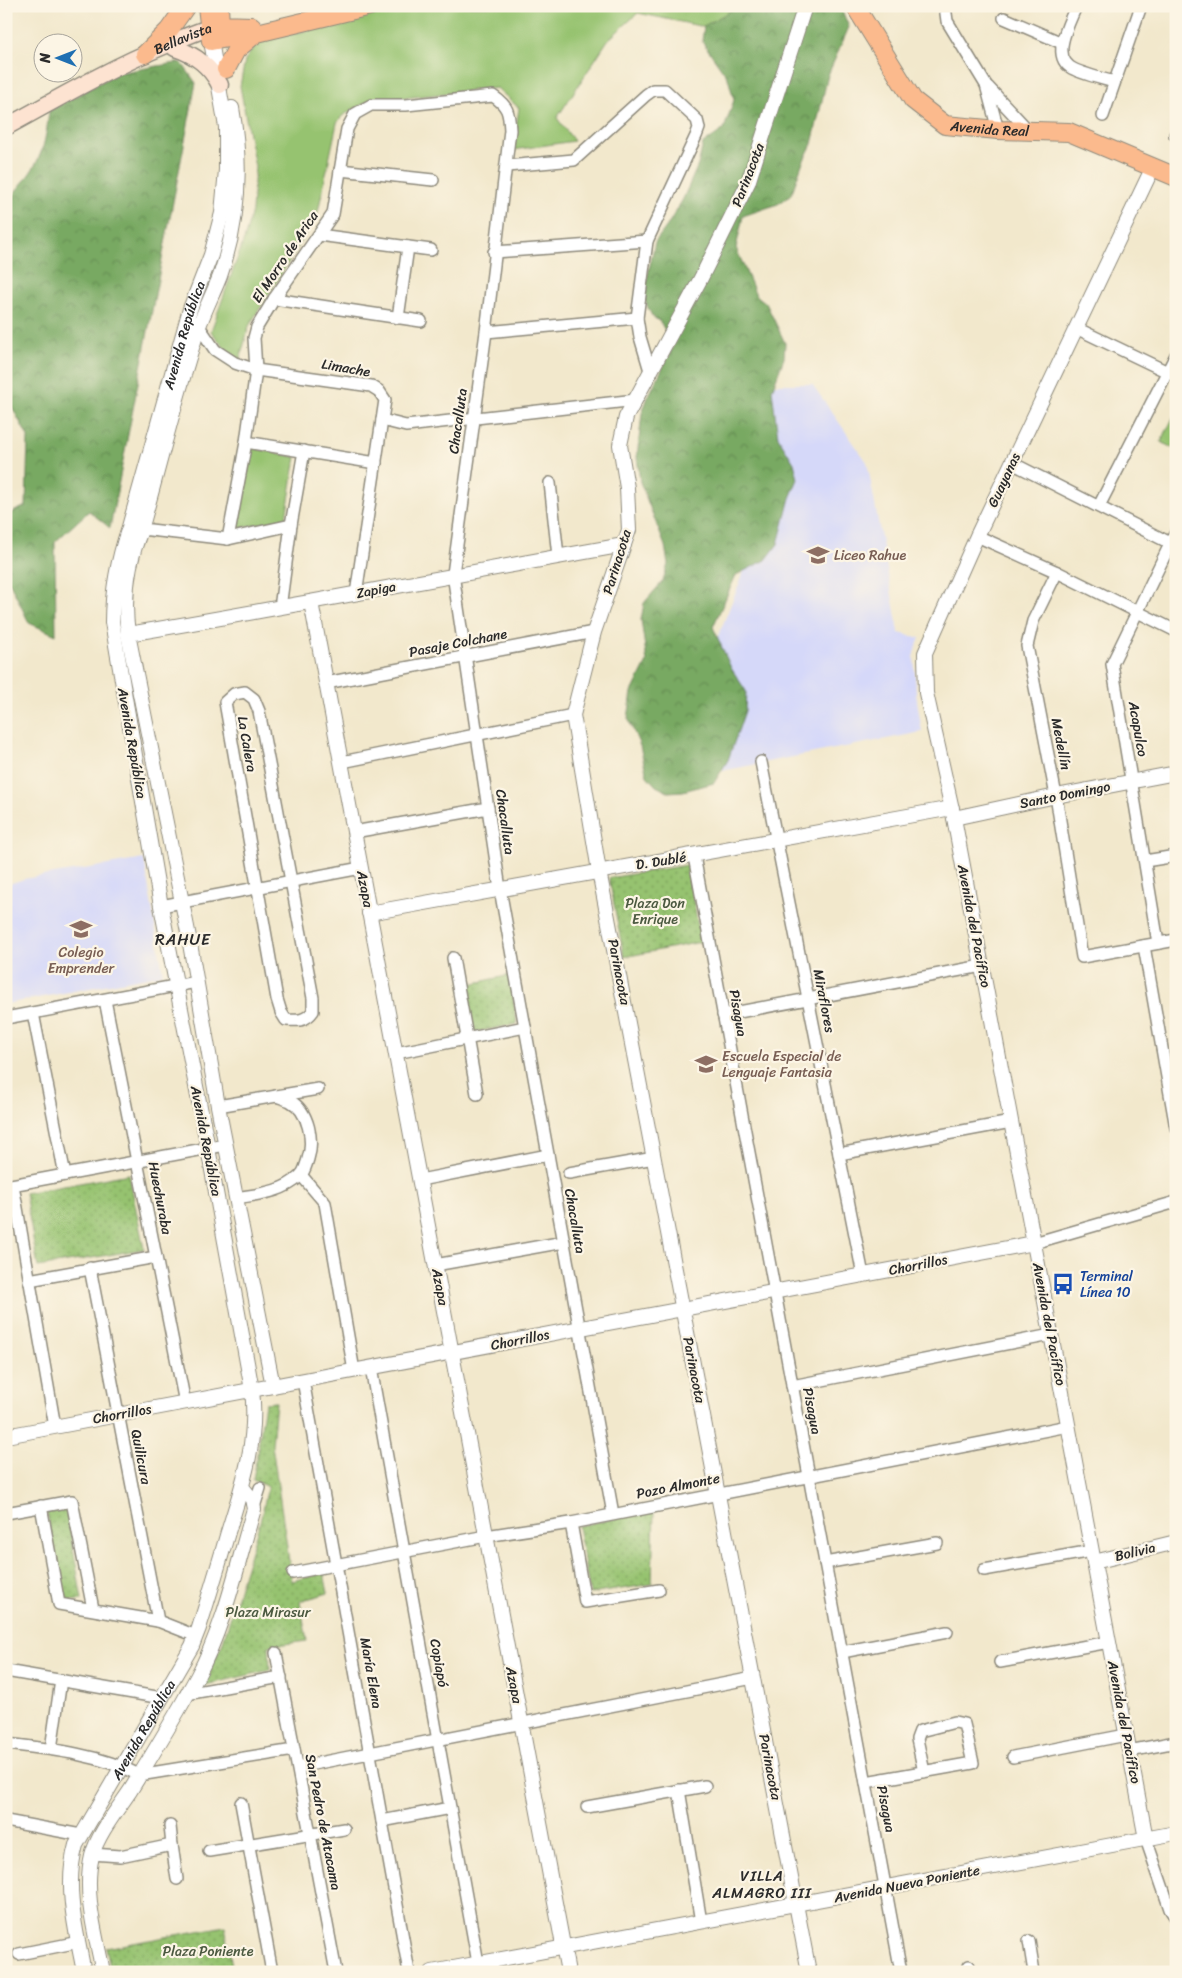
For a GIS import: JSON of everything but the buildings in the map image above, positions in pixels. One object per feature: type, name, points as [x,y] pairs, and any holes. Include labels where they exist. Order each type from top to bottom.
[{"type":"main road","points":[[145,54],[169,30],[186,6]]},
{"type":"main road","name":"Avenida República","points":[[207,6],[215,33]]},
{"type":"main road","name":"Avenida República","points":[[215,33],[219,6]]},
{"type":"main road","name":"Bellavista","points":[[145,54],[175,48],[215,33],[257,33],[340,10],[370,6]]},
{"type":"main road","name":"Avenida Real","points":[[855,6],[913,100],[945,125],[998,130],[1069,132],[1176,177]]},
{"type":"main road","name":"Bellavista","points":[[6,127],[106,72],[145,54],[215,33],[280,26]]},
{"type":"main road","points":[[175,48],[185,51],[203,62],[210,70],[223,77],[236,50],[257,33]]},
{"type":"street","name":"Parinacota","points":[[805,6],[748,183],[702,278],[626,417],[620,445],[628,505],[629,530],[594,632],[573,715],[599,871],[809,1972]]},
{"type":"street","points":[[945,6],[947,21],[986,85],[1028,130]]},
{"type":"street","points":[[1076,6],[1062,43],[1062,58],[1070,67],[1114,82]]},
{"type":"street","points":[[1103,116],[1141,6]]},
{"type":"street","points":[[1004,18],[1062,43]]},
{"type":"street","name":"Avenida República","points":[[84,1972],[70,1882],[73,1856],[81,1834],[186,1658],[196,1636],[242,1488],[253,1438],[254,1413],[252,1390],[161,906],[112,622],[118,560],[135,528],[198,328],[220,277],[232,229],[237,194],[237,137],[215,33]]},
{"type":"street","name":"Avenida República","points":[[223,77],[227,149],[225,191],[219,227],[211,255],[190,308],[135,528],[126,580],[125,607],[128,634],[181,902],[225,1145],[273,1386]]},
{"type":"street","points":[[986,85],[998,130]]},
{"type":"street","points":[[507,166],[574,160],[646,94],[653,90],[666,90],[697,120],[698,128],[647,241],[637,318],[640,337],[651,374]]},
{"type":"street","name":"El Morro de Arica","points":[[228,539],[246,442],[256,370],[254,338],[257,327],[274,299],[320,235],[332,214],[348,124],[360,110],[371,105],[406,105],[493,96],[504,103],[510,114],[510,130]]},
{"type":"street","name":"Chacalluta","points":[[510,130],[486,332],[453,574],[500,889],[613,1514]]},
{"type":"street","name":"Guayanas","points":[[953,813],[926,694],[925,653],[977,536],[1153,167]]},
{"type":"street","points":[[340,170],[433,180]]},
{"type":"street","points":[[320,235],[431,250]]},
{"type":"street","points":[[494,252],[647,241]]},
{"type":"street","points":[[398,318],[408,247]]},
{"type":"street","points":[[274,299],[421,321]]},
{"type":"street","name":"Limache","points":[[190,308],[198,328],[215,350],[235,363],[256,370],[371,386],[379,391],[385,400],[356,594]]},
{"type":"street","points":[[486,332],[637,318]]},
{"type":"street","points":[[1076,328],[1171,374]]},
{"type":"street","points":[[1099,506],[1171,374],[1176,355]]},
{"type":"street","points":[[382,420],[406,426],[636,400]]},
{"type":"street","points":[[246,442],[376,462]]},
{"type":"street","points":[[280,608],[291,524],[304,451]]},
{"type":"street","points":[[1012,463],[1173,544]]},
{"type":"street","points":[[550,483],[558,556]]},
{"type":"street","points":[[135,528],[228,539],[291,524]]},
{"type":"street","name":"Acapulco","points":[[1158,943],[1112,664],[1137,611],[1173,544],[1176,532]]},
{"type":"street","points":[[977,536],[1057,572],[1176,631]]},
{"type":"street","name":"Zapiga","points":[[128,634],[280,608],[453,574],[624,544]]},
{"type":"street","name":"Medellín","points":[[1057,572],[1030,629],[1027,646],[1056,796],[1082,957],[1144,946]]},
{"type":"street","name":"Azapa","points":[[311,602],[568,1972]]},
{"type":"street","name":"Pasaje Colchane","points":[[326,683],[594,632]]},
{"type":"street","name":"La Calera","points":[[245,692],[254,699],[259,711],[313,998],[313,1011],[308,1017],[298,1021],[286,1020],[280,1012],[257,888],[226,702],[234,694],[245,692]]},
{"type":"street","points":[[342,762],[573,715]]},
{"type":"street","name":"Miraflores","points":[[761,762],[863,1275]]},
{"type":"street","name":"Santo Domingo","points":[[953,813],[1176,773]]},
{"type":"street","points":[[354,832],[488,808]]},
{"type":"street","name":"D. Dublé","points":[[369,913],[776,840],[953,813]]},
{"type":"street","name":"Avenida del Pacífico","points":[[953,813],[1146,1839]]},
{"type":"street","name":"Pisagua","points":[[694,856],[900,1972]]},
{"type":"street","points":[[1145,861],[1176,856]]},
{"type":"street","points":[[161,906],[361,868]]},
{"type":"street","points":[[1176,940],[1144,946],[1176,1128]]},
{"type":"street","points":[[453,958],[477,1094]]},
{"type":"street","points":[[723,1015],[982,966]]},
{"type":"street","points":[[6,1018],[196,982]]},
{"type":"street","name":"Huechuraba","points":[[105,1000],[184,1403]]},
{"type":"street","points":[[33,1013],[65,1175]]},
{"type":"street","points":[[396,1053],[525,1026]]},
{"type":"street","points":[[218,1106],[318,1089]]},
{"type":"street","points":[[236,1198],[272,1192],[285,1187],[301,1175],[311,1149],[308,1126],[305,1118],[292,1102],[276,1096]]},
{"type":"street","points":[[839,1154],[1011,1122]]},
{"type":"street","points":[[55,1427],[10,1185],[225,1145]]},
{"type":"street","points":[[420,1180],[548,1155]]},
{"type":"street","points":[[569,1173],[654,1158]]},
{"type":"street","points":[[301,1175],[325,1204],[354,1371]]},
{"type":"street","points":[[1034,1243],[1176,1202]]},
{"type":"street","points":[[436,1265],[564,1242]]},
{"type":"street","name":"Chorrillos","points":[[6,1436],[1034,1243]]},
{"type":"street","points":[[29,1280],[156,1257]]},
{"type":"street","name":"Quilicura","points":[[90,1268],[158,1621]]},
{"type":"street","points":[[792,1386],[1051,1335]]},
{"type":"street","name":"Copiapó","points":[[371,1368],[478,1963]]},
{"type":"street","name":"María Elena","points":[[303,1380],[409,1972]]},
{"type":"street","name":"Pozo Almonte","points":[[293,1573],[486,1536],[571,1523],[1068,1426]]},
{"type":"street","points":[[242,1488],[252,1499],[253,1512]]},
{"type":"street","name":"Avenida República","points":[[103,1972],[90,1898],[92,1854],[186,1694],[213,1642],[260,1488]]},
{"type":"street","points":[[6,1513],[72,1501],[93,1609]]},
{"type":"street","points":[[41,1506],[59,1604],[158,1621],[196,1636]]},
{"type":"street","points":[[571,1523],[585,1602],[659,1590]]},
{"type":"street","name":"Bolivia","points":[[1092,1556],[1176,1542]]},
{"type":"street","points":[[825,1563],[937,1543]]},
{"type":"street","points":[[984,1570],[1092,1556]]},
{"type":"street","points":[[220,1561],[235,1571]]},
{"type":"street","points":[[842,1652],[946,1632]]},
{"type":"street","points":[[1000,1662],[1109,1642]]},
{"type":"street","name":"San Pedro de Atacama","points":[[276,1653],[336,1972]]},
{"type":"street","points":[[6,1671],[162,1698]]},
{"type":"street","points":[[186,1694],[281,1677]]},
{"type":"street","points":[[298,1767],[753,1678]]},
{"type":"street","points":[[51,1749],[61,1680]]},
{"type":"street","points":[[866,1782],[924,1772],[974,1763],[964,1724],[955,1722],[920,1731],[917,1739],[924,1772]]},
{"type":"street","points":[[1013,1757],[1126,1735]]},
{"type":"street","points":[[1129,1751],[1176,1742]]},
{"type":"street","points":[[6,1744],[51,1749],[121,1765],[139,1775],[294,1750]]},
{"type":"street","points":[[587,1807],[705,1786]]},
{"type":"street","points":[[678,1790],[701,1922]]},
{"type":"street","points":[[241,1802],[272,1972]]},
{"type":"street","points":[[382,1821],[450,1808]]},
{"type":"street","points":[[6,1821],[81,1834]]},
{"type":"street","points":[[170,1826],[177,1879]]},
{"type":"street","points":[[209,1851],[344,1829]]},
{"type":"street","name":"Avenida Nueva Poniente","points":[[432,1972],[1176,1833]]},
{"type":"street","points":[[1146,1839],[1170,1909],[1176,1918]]},
{"type":"street","points":[[92,1854],[120,1856],[172,1845]]},
{"type":"street","points":[[1028,1941],[1034,1972]]},
{"type":"street","points":[[19,1954],[79,1942]]},
{"type":"shaded area","name":"Liceo Rahue","points":[[762,384],[812,384],[867,462],[899,633],[920,638],[914,653],[916,694],[922,732],[711,773],[712,652],[782,476]]},
{"type":"shaded area","name":"Colegio Emprender","points":[[144,859],[163,974],[6,1004],[6,885],[24,879]]},
{"type":"green space","points":[[400,6],[752,6],[714,29],[638,13],[608,40],[557,118],[574,141],[513,150],[519,108],[497,88],[370,100],[342,116],[337,123],[317,216],[249,326],[239,362],[224,348],[211,331],[245,237],[252,211],[255,167],[240,86],[245,60],[258,41],[322,27]]},
{"type":"green space","points":[[739,6],[840,6],[849,27],[828,75],[812,144],[802,164],[791,195],[778,204],[743,216],[736,248],[756,295],[766,303],[785,343],[784,358],[772,390],[778,437],[794,463],[798,479],[790,498],[778,544],[766,560],[736,575],[713,627],[731,668],[746,691],[745,711],[728,760],[714,783],[683,791],[668,792],[656,786],[647,776],[640,746],[628,718],[632,692],[647,662],[641,620],[644,603],[663,581],[668,564],[665,546],[640,482],[637,457],[642,413],[674,345],[660,322],[652,316],[643,297],[655,242],[683,199],[698,165],[703,144],[724,129],[734,100],[728,78],[702,41],[704,26]]},
{"type":"green space","points":[[181,62],[196,83],[110,528],[89,511],[55,542],[56,635],[29,623],[10,583],[6,582],[6,515],[26,506],[28,437],[6,396],[6,210],[12,196],[33,169],[41,153],[49,111],[117,73]]},
{"type":"green space","points":[[1176,412],[1176,450],[1161,442]]},
{"type":"green space","points":[[252,448],[296,457],[286,518],[237,529]]},
{"type":"green space","name":"Plaza Don Enrique","points":[[687,865],[701,942],[624,957],[609,878]]},
{"type":"green space","points":[[510,975],[517,1024],[470,1033],[462,986]]},
{"type":"green space","points":[[129,1174],[144,1249],[38,1267],[25,1193]]},
{"type":"green space","name":"Plaza Mirasur","points":[[276,1402],[272,1445],[292,1581],[324,1573],[328,1593],[300,1601],[307,1641],[269,1646],[270,1670],[201,1686],[222,1645],[261,1518],[268,1487],[253,1480],[265,1403]]},
{"type":"green space","points":[[66,1507],[82,1600],[62,1601],[47,1512]]},
{"type":"green space","points":[[654,1511],[652,1584],[590,1594],[578,1526]]},
{"type":"green space","name":"Plaza Poniente","points":[[225,1926],[233,1972],[111,1972],[106,1948]]},
{"type":"place","name":"Liceo Rahue","points":[[818,555]]},
{"type":"place","name":"Colegio Emprender","points":[[81,929]]},
{"type":"place","name":"Escuela Especial de Lenguaje Fantasia","points":[[706,1064]]},
{"type":"place","name":"Terminal Línea 10","points":[[1063,1284]]},
{"type":"district","name":"RAHUE","points":[[183,939]]},
{"type":"district","name":"VILLA ALMAGRO III","points":[[762,1884]]}]
